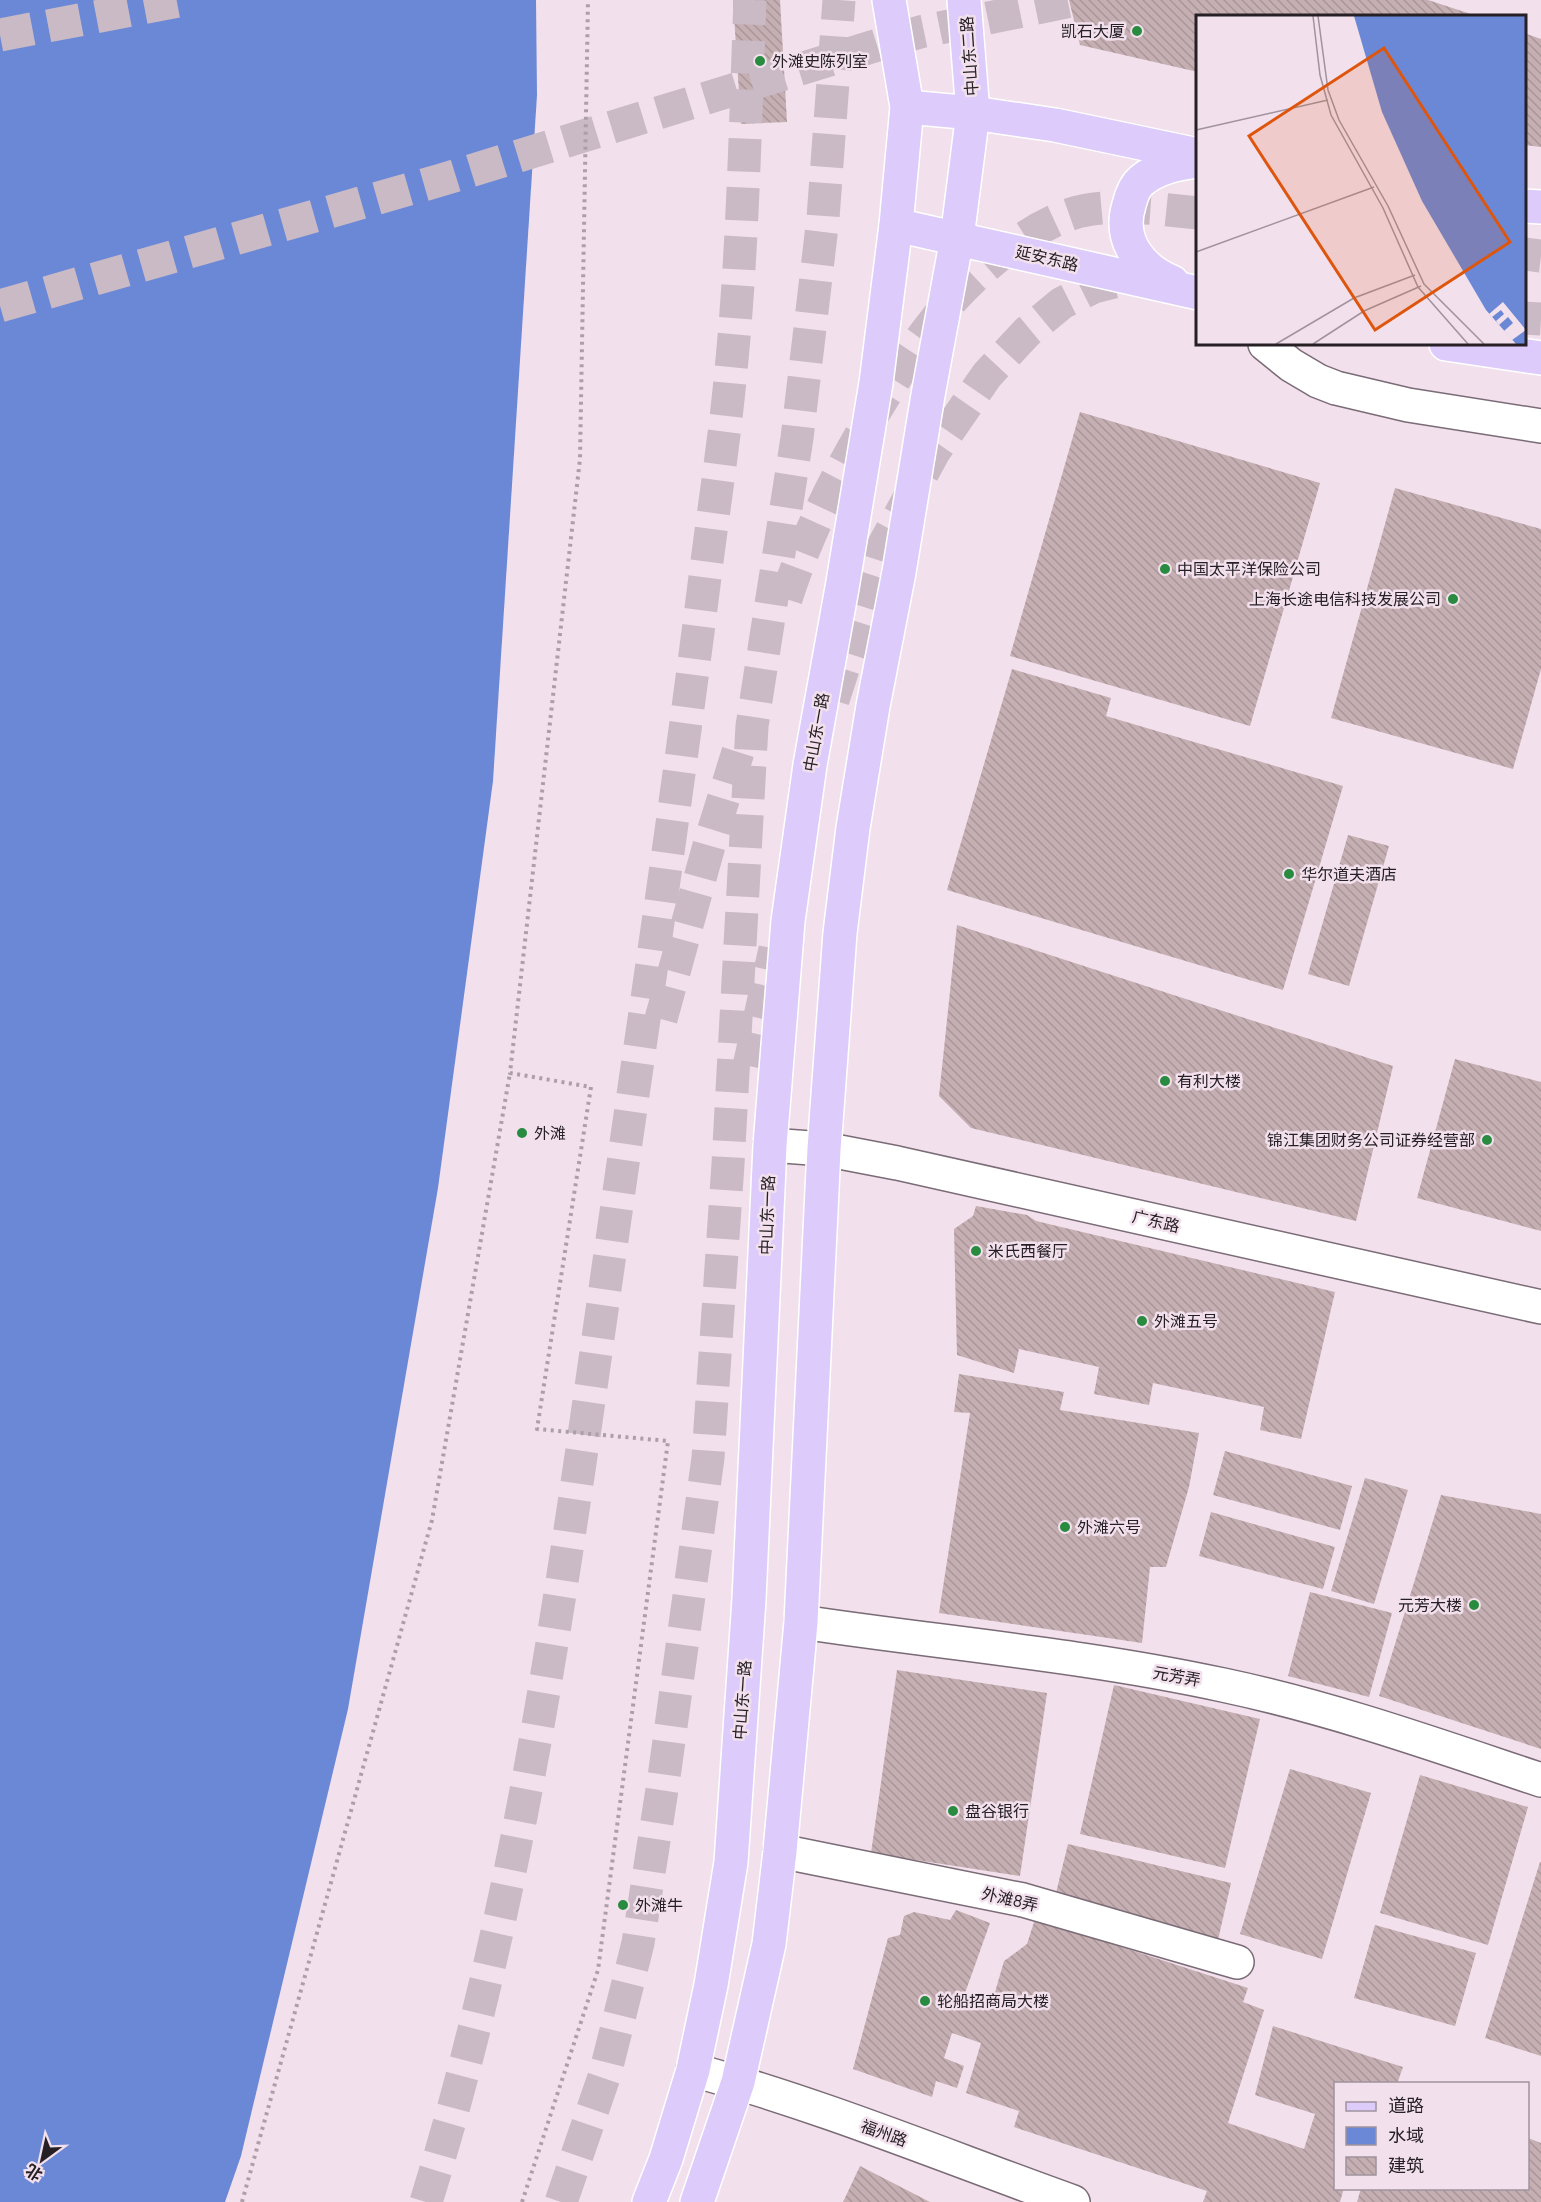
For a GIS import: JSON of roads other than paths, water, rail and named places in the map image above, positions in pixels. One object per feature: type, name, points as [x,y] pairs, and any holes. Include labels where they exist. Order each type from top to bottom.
[{"type":"main road","points":[[889,0],[907,107],[973,113],[1055,125],[1196,155]]},
{"type":"main road","name":"中山东二路","points":[[957,237],[973,113],[964,0]]},
{"type":"main road","name":"中山东一路","points":[[649,2202],[666,2159],[693,2070],[711,1985],[731,1862],[749,1599],[770,1145],[788,921],[810,765],[876,383],[896,225],[907,107]]},
{"type":"main road","points":[[1196,161],[1177,163],[1141,181],[1132,194],[1126,215],[1125,232],[1133,250],[1145,266],[1166,280],[1196,293]]},
{"type":"main road","points":[[1526,206],[1541,207]]},
{"type":"main road","name":"延安东路","points":[[896,225],[1196,293]]},
{"type":"main road","points":[[697,2202],[738,2082],[768,1944],[780,1851],[801,1623],[824,1149],[840,933],[853,828],[873,706],[899,572],[957,237]]},
{"type":"main road","points":[[1453,345],[1541,358]]},
{"type":"street","points":[[1266,345],[1291,365],[1318,381],[1336,388],[1408,405],[1541,426]]},
{"type":"street","name":"广东路","points":[[770,1145],[824,1149],[897,1163],[1541,1307]]},
{"type":"street","name":"元芳弄","points":[[801,1623],[1107,1664],[1224,1685],[1341,1714],[1541,1780]]},
{"type":"street","name":"外滩8弄","points":[[780,1851],[1023,1900],[1237,1962]]},
{"type":"street","name":"福州路","points":[[693,2070],[738,2082],[1073,2202]]},
{"type":"water","points":[[0,0],[536,0],[537,95],[493,781],[438,1188],[348,1709],[241,2156],[225,2202],[0,2202]]},
{"type":"tunnel","points":[[0,35],[184,0]]},
{"type":"tunnel","points":[[426,2202],[462,2078],[519,1827],[583,1446],[675,803],[725,427],[741,238],[750,0]]},
{"type":"tunnel","points":[[561,2202],[605,2074],[638,1943],[664,1777],[708,1458],[728,1164],[752,726],[797,438],[823,218],[839,0]]},
{"type":"tunnel","points":[[0,306],[441,180],[920,32],[1076,0]]},
{"type":"tunnel","points":[[786,599],[815,523],[866,426],[905,362],[926,333],[946,307],[977,274],[1032,233],[1052,222],[1085,210],[1117,207],[1196,213]]},
{"type":"tunnel","points":[[1526,254],[1541,256]]},
{"type":"tunnel","points":[[833,700],[882,548],[934,452],[987,375],[1027,332],[1062,303],[1094,287],[1138,276]]},
{"type":"tunnel","points":[[1526,318],[1541,319]]},
{"type":"tunnel","points":[[661,1019],[710,842],[738,752]]},
{"type":"tunnel","points":[[749,1066],[775,949]]},
{"type":"place","name":"凯石大厦","points":[[1137,31]]},
{"type":"place","name":"外滩史陈列室","points":[[760,61]]},
{"type":"place","name":"中国太平洋保险公司","points":[[1165,569]]},
{"type":"place","name":"上海长途电信科技发展公司","points":[[1453,599]]},
{"type":"place","name":"华尔道夫酒店","points":[[1289,874]]},
{"type":"place","name":"有利大楼","points":[[1165,1081]]},
{"type":"place","name":"外滩","points":[[522,1133]]},
{"type":"place","name":"锦江集团财务公司证券经营部","points":[[1487,1140]]},
{"type":"place","name":"米氏西餐厅","points":[[976,1251]]},
{"type":"place","name":"外滩五号","points":[[1142,1321]]},
{"type":"place","name":"外滩六号","points":[[1065,1527]]},
{"type":"place","name":"元芳大楼","points":[[1474,1605]]},
{"type":"place","name":"盘谷银行","points":[[953,1811]]},
{"type":"place","name":"外滩牛","points":[[623,1905]]},
{"type":"place","name":"轮船招商局大楼","points":[[925,2001]]}]
